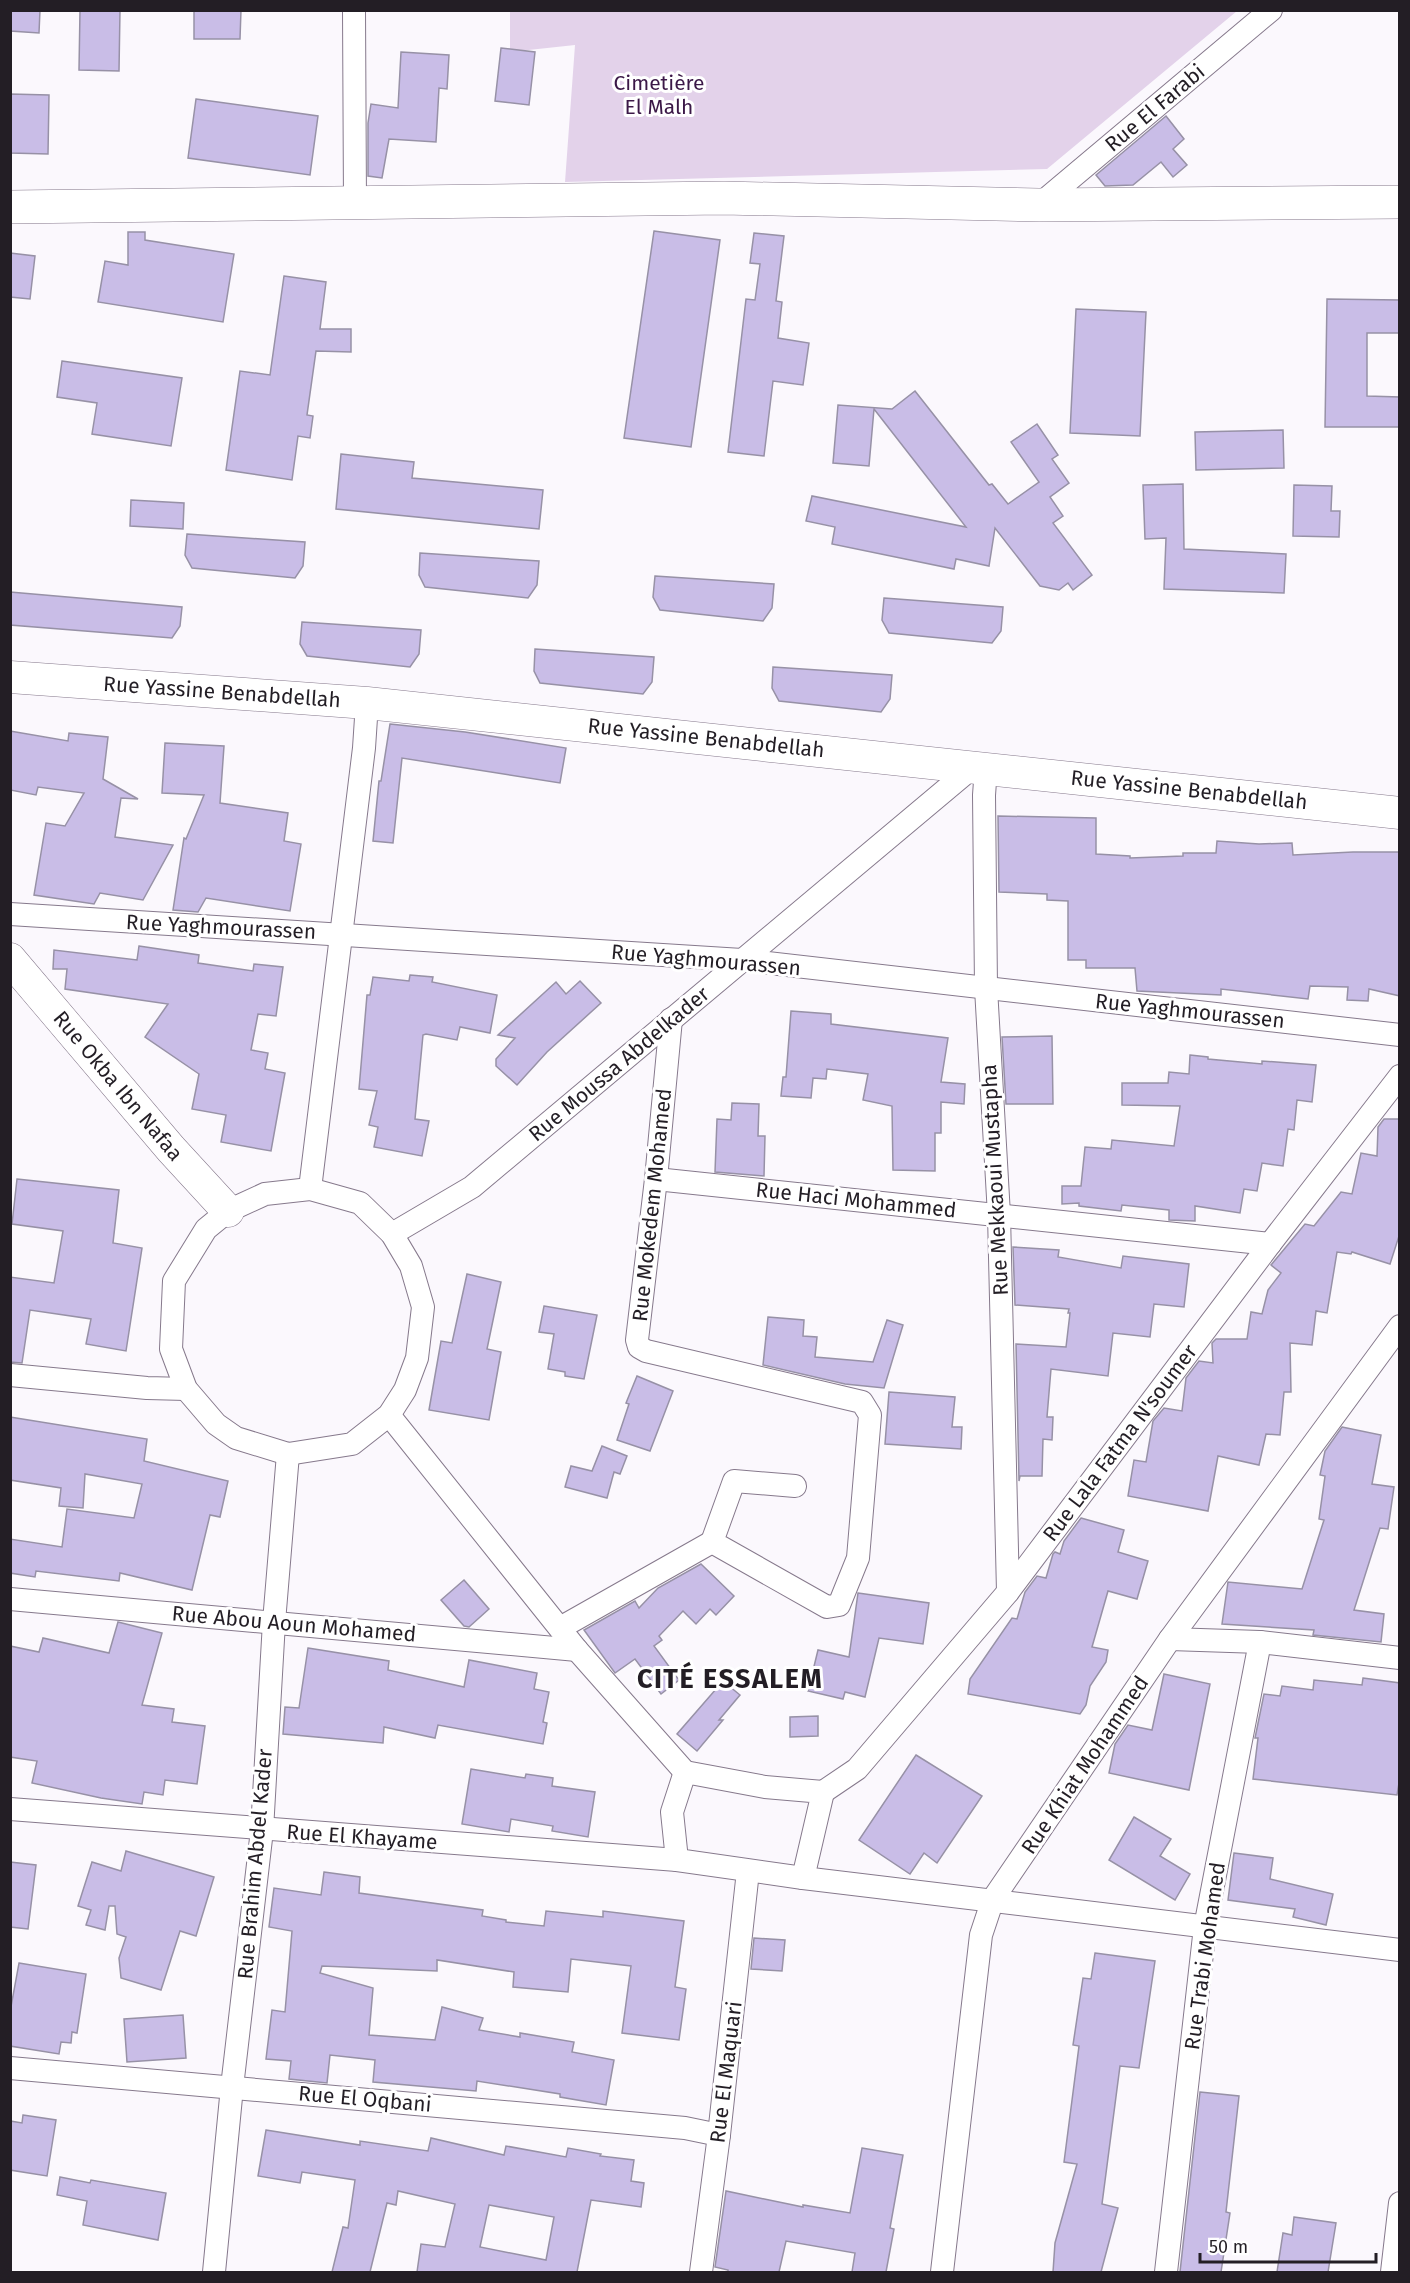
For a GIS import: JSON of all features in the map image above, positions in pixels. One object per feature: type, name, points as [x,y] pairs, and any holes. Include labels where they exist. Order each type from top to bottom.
[{"type":"main road","points":[[10,207],[724,198],[1039,205],[1400,202]]},
{"type":"street","points":[[354,10],[356,204]]},
{"type":"street","name":"Rue El Farabi","points":[[1039,205],[1271,10]]},
{"type":"street","name":"Rue Yassine Benabdellah","points":[[10,677],[367,703],[1400,813]]},
{"type":"street","points":[[310,1190],[364,748],[367,703]]},
{"type":"street","name":"Rue Moussa Abdelkader","points":[[392,1234],[472,1187],[742,960],[980,767]]},
{"type":"street","name":"Rue Mekkaoui Mustapha","points":[[980,767],[984,795],[986,988],[999,1215],[1008,1592]]},
{"type":"street","name":"Rue Yaghmourassen","points":[[10,914],[742,960],[1400,1035]]},
{"type":"street","name":"Rue Okba Ibn Nafaa","points":[[10,959],[171,1149],[228,1211]]},
{"type":"street","name":"Rue Mokedem Mohamed","points":[[671,1019],[656,1179],[637,1340],[639,1347],[646,1351],[862,1402],[870,1415],[858,1558],[839,1605],[827,1607],[712,1542]]},
{"type":"street","name":"Rue Lala Fatma N'soumer","points":[[823,1792],[857,1769],[1008,1592],[1270,1244],[1400,1076]]},
{"type":"street","name":"Rue Haci Mohammed","points":[[656,1179],[1270,1244]]},
{"type":"street","points":[[310,1190],[360,1203],[392,1234],[411,1266],[423,1307],[417,1358],[405,1390],[388,1415],[352,1444],[288,1454],[236,1438],[216,1424],[186,1389],[171,1349],[174,1281],[206,1229],[228,1211],[265,1194],[310,1190]]},
{"type":"street","name":"Rue Khiat Mohammed","points":[[942,2272],[981,1935],[993,1899],[1170,1639],[1400,1326]]},
{"type":"street","points":[[10,1375],[147,1388],[186,1389]]},
{"type":"street","points":[[388,1415],[577,1650],[685,1772],[765,1786],[823,1792],[803,1878]]},
{"type":"street","name":"Rue Brahim Abdel Kader","points":[[214,2272],[232,2087],[262,1830],[274,1622],[288,1454]]},
{"type":"street","points":[[560,1628],[712,1542],[734,1480],[795,1486]]},
{"type":"street","name":"Rue Abou Aoun Mohamed","points":[[10,1599],[577,1650]]},
{"type":"street","points":[[1170,1639],[1260,1642],[1400,1658]]},
{"type":"street","name":"Rue Trabi Mohamed","points":[[1166,2272],[1205,1927],[1260,1642]]},
{"type":"street","points":[[677,1860],[672,1812],[685,1772]]},
{"type":"street","name":"Rue El Khayame","points":[[10,1809],[677,1860],[803,1878],[993,1899],[1078,1912],[1400,1950]]},
{"type":"street","name":"Rue El Maquari","points":[[701,2272],[719,2135],[748,1871]]},
{"type":"street","name":"Rue El Oqbani","points":[[10,2068],[685,2128],[719,2135]]},
{"type":"street","points":[[1392,2272],[1400,2203]]},
{"type":"green space","name":"Cimetière El Malh","points":[[510,11],[1237,11],[1047,169],[565,182],[575,45],[510,52]]},
{"type":"building","points":[[10,10],[40,10],[39,33],[10,31]]},
{"type":"building","points":[[80,10],[120,10],[119,71],[79,70]]},
{"type":"building","points":[[194,10],[241,10],[240,39],[194,39]]},
{"type":"building","points":[[501,48],[535,52],[529,105],[495,101]]},
{"type":"building","points":[[401,52],[449,55],[447,89],[439,88],[436,142],[389,139],[382,178],[368,176],[368,123],[371,104],[398,108]]},
{"type":"building","points":[[10,94],[49,95],[48,154],[10,153]]},
{"type":"building","points":[[196,99],[318,116],[310,175],[188,158]]},
{"type":"building","points":[[1166,116],[1184,139],[1173,149],[1187,165],[1173,177],[1161,162],[1133,185],[1105,186],[1096,175]]},
{"type":"building","points":[[654,231],[720,240],[691,447],[624,438]]},
{"type":"building","points":[[128,232],[145,232],[145,240],[234,254],[223,322],[98,302],[105,261],[128,265]]},
{"type":"building","points":[[754,233],[784,236],[776,301],[782,302],[778,338],[809,343],[803,385],[773,381],[764,456],[728,452],[746,299],[755,300],[760,264],[750,263]]},
{"type":"building","points":[[10,253],[35,256],[30,299],[10,297]]},
{"type":"building","points":[[284,276],[326,282],[320,329],[351,329],[351,352],[316,351],[307,415],[313,416],[310,438],[298,436],[292,480],[226,470],[240,371],[270,375]]},
{"type":"building","points":[[1327,299],[1400,300],[1400,333],[1367,333],[1367,396],[1400,397],[1400,427],[1325,427]]},
{"type":"building","points":[[1076,309],[1146,312],[1140,436],[1070,433]]},
{"type":"building","points":[[62,361],[182,378],[171,446],[92,434],[97,403],[57,397]]},
{"type":"building","points":[[915,391],[989,485],[992,484],[1008,504],[1039,482],[1011,442],[1037,424],[1058,455],[1052,459],[1069,483],[1050,497],[1063,516],[1053,523],[1092,575],[1073,590],[1068,583],[1059,590],[1040,586],[995,528],[989,566],[956,559],[954,569],[832,544],[835,527],[806,521],[812,496],[966,527],[874,409],[869,466],[833,463],[838,405],[892,409]]},
{"type":"building","points":[[1283,430],[1284,468],[1196,470],[1195,432]]},
{"type":"building","points":[[341,454],[414,462],[412,478],[543,490],[539,529],[336,509]]},
{"type":"building","points":[[1183,484],[1184,549],[1286,554],[1284,593],[1164,589],[1166,538],[1145,539],[1143,485]]},
{"type":"building","points":[[1294,485],[1332,486],[1331,511],[1340,511],[1339,537],[1293,536]]},
{"type":"building","points":[[131,500],[184,503],[183,529],[130,526]]},
{"type":"building","points":[[187,534],[305,542],[303,566],[295,578],[192,568],[185,555]]},
{"type":"building","points":[[420,553],[539,561],[537,585],[528,598],[425,587],[419,575]]},
{"type":"building","points":[[655,576],[774,584],[772,608],[763,621],[660,610],[653,597]]},
{"type":"building","points":[[10,592],[182,607],[180,626],[172,638],[10,625]]},
{"type":"building","points":[[884,598],[1003,607],[1001,631],[992,643],[889,633],[882,620]]},
{"type":"building","points":[[302,622],[421,630],[419,654],[410,667],[307,656],[300,644]]},
{"type":"building","points":[[535,649],[654,657],[652,682],[643,694],[540,683],[534,671]]},
{"type":"building","points":[[773,667],[892,675],[890,699],[881,712],[779,701],[772,688]]},
{"type":"building","points":[[390,724],[465,732],[566,748],[560,783],[402,758],[393,843],[373,841],[379,781],[381,781]]},
{"type":"building","points":[[10,731],[68,741],[69,733],[108,737],[103,779],[138,799],[121,798],[115,837],[173,845],[143,900],[100,893],[94,904],[34,895],[46,823],[65,826],[84,793],[38,787],[36,795],[10,790]]},
{"type":"building","points":[[165,743],[224,746],[220,803],[288,813],[284,841],[301,844],[290,911],[206,898],[198,912],[173,910],[184,838],[186,839],[204,795],[162,793]]},
{"type":"building","points":[[998,816],[1096,818],[1096,854],[1130,856],[1130,858],[1183,856],[1183,853],[1216,853],[1217,841],[1259,844],[1292,843],[1293,855],[1400,852],[1400,996],[1369,989],[1368,1001],[1347,1000],[1348,987],[1310,986],[1308,999],[1221,989],[1221,995],[1137,991],[1135,968],[1086,968],[1086,960],[1068,960],[1068,901],[1047,900],[1047,894],[999,892]]},
{"type":"building","points":[[139,946],[199,955],[198,963],[253,971],[254,964],[283,967],[276,1016],[258,1014],[251,1050],[268,1053],[265,1069],[285,1073],[271,1151],[221,1142],[226,1115],[192,1109],[199,1074],[145,1037],[168,1004],[65,989],[67,969],[53,969],[54,950],[137,960]]},
{"type":"building","points":[[410,975],[433,977],[432,982],[497,995],[490,1033],[460,1027],[457,1040],[423,1035],[415,1119],[429,1121],[422,1156],[374,1147],[378,1127],[369,1125],[377,1091],[359,1089],[367,995],[370,995],[373,977],[409,981]]},
{"type":"building","points":[[580,981],[601,1003],[547,1052],[517,1085],[496,1066],[496,1059],[515,1038],[498,1035],[556,982],[566,994]]},
{"type":"building","points":[[791,1011],[831,1014],[831,1024],[948,1038],[941,1082],[965,1084],[964,1104],[941,1102],[941,1133],[935,1133],[935,1171],[893,1170],[892,1106],[863,1100],[868,1074],[827,1069],[826,1079],[813,1078],[811,1098],[781,1096],[783,1077],[786,1077]]},
{"type":"building","points":[[1052,1036],[1053,1104],[1006,1104],[1002,1037]]},
{"type":"building","points":[[1190,1055],[1262,1064],[1262,1061],[1316,1065],[1312,1102],[1297,1100],[1294,1130],[1288,1129],[1283,1166],[1262,1163],[1257,1191],[1244,1189],[1240,1213],[1195,1206],[1195,1221],[1169,1220],[1169,1210],[1122,1205],[1121,1211],[1079,1206],[1079,1203],[1062,1204],[1062,1186],[1081,1186],[1085,1147],[1111,1149],[1112,1140],[1174,1146],[1180,1106],[1122,1105],[1122,1083],[1168,1083],[1169,1072],[1189,1074]]},
{"type":"building","points":[[732,1103],[759,1104],[758,1136],[765,1136],[764,1176],[715,1172],[717,1119],[731,1120]]},
{"type":"building","points":[[1384,1119],[1400,1119],[1400,1233],[1390,1264],[1352,1252],[1351,1254],[1337,1252],[1327,1313],[1316,1311],[1312,1345],[1290,1343],[1291,1392],[1284,1392],[1280,1435],[1266,1434],[1259,1465],[1218,1456],[1208,1511],[1128,1496],[1134,1460],[1146,1462],[1153,1421],[1164,1408],[1182,1411],[1186,1378],[1199,1361],[1213,1363],[1212,1343],[1216,1339],[1247,1339],[1251,1312],[1262,1314],[1268,1290],[1281,1273],[1271,1265],[1305,1224],[1314,1226],[1341,1192],[1352,1194],[1361,1153],[1377,1156],[1378,1127]]},
{"type":"building","points":[[17,1179],[119,1190],[113,1243],[142,1248],[126,1351],[86,1344],[91,1319],[30,1310],[22,1363],[10,1362],[10,1277],[54,1283],[63,1231],[12,1224]]},
{"type":"building","points":[[1013,1247],[1059,1250],[1058,1257],[1121,1268],[1123,1256],[1189,1264],[1184,1307],[1154,1304],[1150,1337],[1113,1333],[1108,1376],[1051,1369],[1047,1417],[1053,1417],[1052,1440],[1043,1439],[1042,1476],[1020,1476],[1019,1481],[1016,1344],[1066,1347],[1070,1313],[1068,1313],[1069,1309],[1015,1305]]},
{"type":"building","points":[[467,1274],[501,1282],[487,1349],[501,1352],[489,1420],[429,1410],[441,1341],[452,1343]]},
{"type":"building","points":[[544,1306],[597,1315],[584,1379],[565,1376],[565,1372],[548,1369],[554,1334],[539,1332]]},
{"type":"building","points":[[768,1317],[804,1320],[803,1336],[817,1337],[815,1357],[873,1362],[887,1320],[903,1325],[884,1388],[845,1384],[763,1365]]},
{"type":"building","points":[[637,1376],[673,1391],[650,1451],[617,1440],[629,1404],[626,1403]]},
{"type":"building","points":[[889,1392],[955,1397],[952,1427],[962,1427],[961,1449],[885,1444]]},
{"type":"building","points":[[10,1417],[147,1439],[144,1461],[228,1481],[220,1517],[210,1515],[192,1590],[120,1573],[119,1581],[36,1571],[35,1577],[10,1573],[10,1539],[62,1547],[67,1509],[134,1518],[142,1484],[85,1474],[83,1508],[59,1506],[61,1488],[10,1480]]},
{"type":"building","points":[[1342,1427],[1381,1435],[1372,1484],[1394,1487],[1388,1529],[1380,1528],[1354,1610],[1384,1614],[1381,1642],[1313,1635],[1314,1630],[1222,1624],[1228,1582],[1302,1589],[1324,1520],[1319,1519],[1325,1476],[1320,1475],[1325,1451]]},
{"type":"building","points":[[602,1446],[627,1456],[620,1474],[614,1472],[607,1498],[565,1487],[571,1466],[592,1471]]},
{"type":"building","points":[[1081,1518],[1124,1530],[1118,1552],[1148,1561],[1137,1599],[1108,1591],[1092,1647],[1108,1650],[1106,1662],[1090,1686],[1086,1705],[1080,1714],[968,1694],[970,1679],[1012,1618],[1017,1619],[1025,1592],[1037,1576],[1046,1578],[1053,1554],[1055,1552],[1060,1554],[1064,1541]]},
{"type":"building","points":[[701,1564],[734,1596],[716,1615],[710,1609],[696,1624],[683,1611],[659,1636],[662,1640],[654,1646],[679,1680],[661,1694],[635,1659],[615,1673],[584,1630],[635,1601],[639,1608],[658,1588]]},
{"type":"building","points":[[464,1580],[489,1609],[469,1627],[464,1626],[441,1600]]},
{"type":"building","points":[[858,1593],[929,1603],[923,1644],[879,1638],[865,1697],[845,1692],[843,1699],[808,1691],[818,1650],[849,1657]]},
{"type":"building","points":[[118,1622],[162,1633],[142,1705],[174,1709],[172,1722],[205,1726],[197,1784],[165,1780],[163,1795],[144,1792],[142,1804],[32,1783],[37,1761],[10,1757],[10,1646],[39,1652],[43,1638],[109,1653]]},
{"type":"building","points":[[308,1648],[389,1661],[388,1670],[464,1687],[469,1660],[537,1673],[534,1689],[549,1692],[543,1722],[547,1723],[543,1744],[438,1725],[435,1738],[384,1727],[383,1743],[283,1734],[285,1707],[299,1708]]},
{"type":"building","points":[[1164,1674],[1210,1684],[1189,1790],[1109,1773],[1115,1744],[1128,1725],[1152,1730]]},
{"type":"building","points":[[1363,1678],[1400,1683],[1400,1777],[1397,1795],[1253,1779],[1258,1738],[1255,1738],[1264,1694],[1280,1696],[1282,1686],[1313,1690],[1314,1680],[1362,1685]]},
{"type":"building","points":[[723,1681],[740,1695],[697,1751],[677,1734]]},
{"type":"building","points":[[818,1716],[818,1736],[790,1737],[790,1717]]},
{"type":"building","points":[[916,1755],[982,1796],[937,1863],[924,1853],[910,1874],[859,1840]]},
{"type":"building","points":[[471,1769],[525,1778],[526,1774],[553,1778],[552,1786],[595,1792],[588,1837],[552,1831],[553,1826],[511,1819],[509,1832],[462,1824]]},
{"type":"building","points":[[1134,1817],[1171,1839],[1160,1856],[1190,1874],[1175,1900],[1109,1860]]},
{"type":"building","points":[[126,1851],[214,1877],[196,1936],[180,1931],[161,1990],[121,1978],[119,1958],[126,1937],[117,1934],[115,1906],[109,1906],[105,1930],[86,1925],[91,1910],[78,1906],[92,1862],[121,1871]]},
{"type":"building","points":[[1234,1853],[1273,1858],[1270,1879],[1333,1894],[1326,1925],[1293,1917],[1295,1909],[1228,1900]]},
{"type":"building","points":[[10,1862],[36,1865],[28,1929],[10,1927]]},
{"type":"building","points":[[324,1872],[360,1877],[359,1893],[483,1910],[482,1916],[506,1920],[506,1922],[544,1926],[546,1911],[603,1917],[603,1911],[684,1921],[675,1987],[686,1989],[679,2040],[622,2033],[631,1966],[571,1959],[568,1992],[513,1987],[514,1972],[437,1960],[437,1971],[322,1966],[320,1973],[373,1988],[369,2035],[435,2040],[442,2007],[483,2018],[479,2030],[520,2037],[520,2033],[574,2042],[572,2052],[614,2060],[606,2105],[560,2097],[560,2094],[477,2081],[476,2091],[373,2082],[375,2060],[330,2055],[327,2083],[289,2079],[291,2061],[266,2059],[272,2010],[285,2012],[292,1931],[269,1927],[274,1888],[321,1895]]},
{"type":"building","points":[[754,1938],[785,1940],[782,1971],[751,1969]]},
{"type":"building","points":[[1095,1953],[1155,1961],[1139,2068],[1120,2066],[1102,2204],[1118,2208],[1101,2272],[1053,2272],[1055,2243],[1077,2164],[1064,2162],[1079,2046],[1073,2045],[1083,1978],[1091,1979]]},
{"type":"building","points":[[19,1963],[86,1974],[77,2033],[72,2032],[71,2043],[61,2042],[59,2054],[10,2046],[10,2012]]},
{"type":"building","points":[[183,2015],[186,2058],[127,2062],[124,2019]]},
{"type":"building","points":[[1200,2092],[1239,2096],[1226,2212],[1230,2213],[1221,2272],[1180,2272]]},
{"type":"building","points":[[23,2115],[56,2120],[47,2176],[10,2170],[10,2121],[22,2123]]},
{"type":"building","points":[[266,2130],[360,2145],[360,2141],[428,2151],[431,2138],[504,2155],[506,2146],[566,2157],[568,2148],[601,2154],[600,2156],[634,2160],[631,2181],[644,2183],[641,2207],[591,2200],[577,2272],[417,2272],[421,2244],[445,2247],[455,2204],[398,2191],[396,2205],[387,2203],[370,2272],[332,2272],[343,2227],[348,2228],[355,2180],[302,2172],[300,2183],[258,2176]],"holes":[[[489,2205],[554,2217],[546,2260],[480,2247]]]},
{"type":"building","points":[[862,2148],[903,2155],[890,2228],[894,2229],[886,2272],[852,2272],[855,2253],[786,2241],[779,2272],[728,2272],[728,2270],[715,2267],[726,2191],[803,2207],[803,2205],[850,2213]]},
{"type":"building","points":[[60,2177],[166,2193],[158,2240],[83,2225],[87,2201],[57,2195]]},
{"type":"building","points":[[1294,2217],[1336,2223],[1328,2272],[1277,2272],[1283,2233],[1292,2235]]},
{"type":"district","name":"CITÉ ESSALEM","points":[[730,1679]]}]
